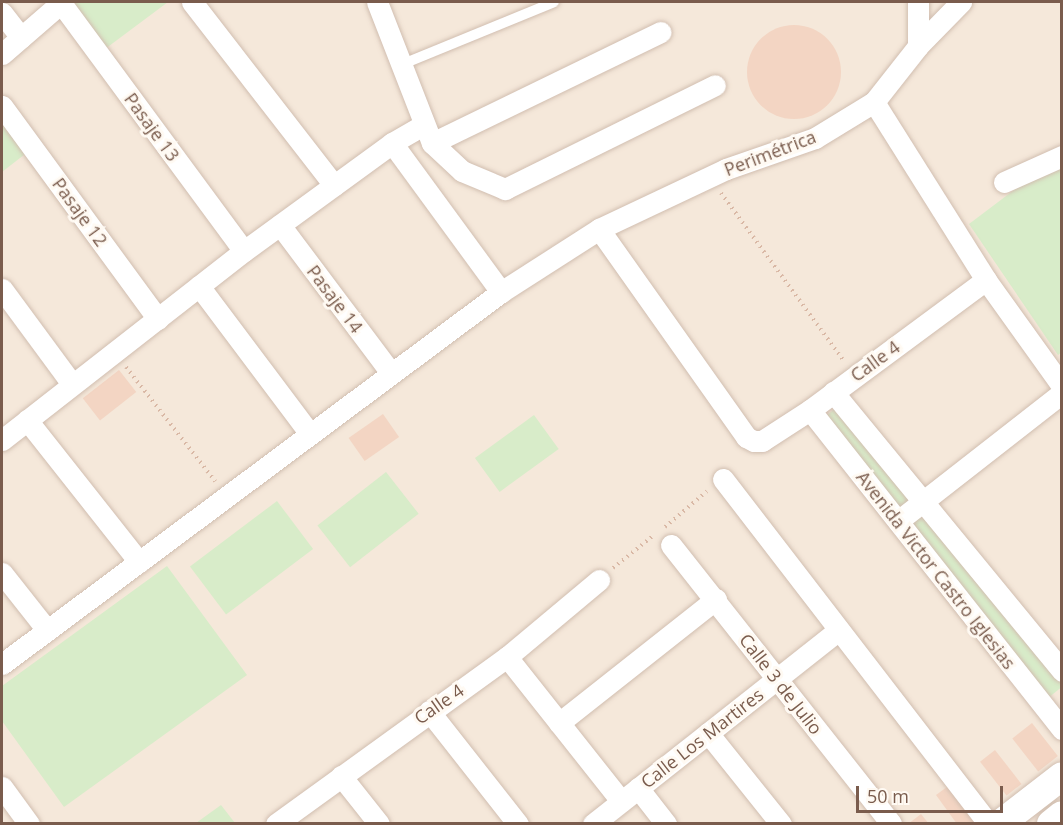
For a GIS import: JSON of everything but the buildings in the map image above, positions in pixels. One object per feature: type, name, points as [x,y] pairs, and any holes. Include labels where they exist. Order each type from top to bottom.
[{"type":"main road","points":[[1000,824],[1062,776]]},
{"type":"main road","points":[[1051,824],[1062,815]]},
{"type":"street","points":[[2,54],[61,2]]},
{"type":"street","name":"Pasaje 13","points":[[61,2],[244,251]]},
{"type":"street","points":[[192,2],[334,185]]},
{"type":"street","points":[[377,2],[403,64],[428,134],[462,171],[504,189],[716,86]]},
{"type":"street","points":[[918,2],[918,46]]},
{"type":"street","name":"Perimétrica","points":[[2,664],[501,292],[599,230],[709,177],[815,138],[874,102],[918,46],[961,2]]},
{"type":"street","points":[[2,13],[21,37]]},
{"type":"street","points":[[2,440],[244,251],[392,143],[428,134],[661,32]]},
{"type":"street","points":[[874,102],[986,280],[1059,375]]},
{"type":"street","name":"Pasaje 12","points":[[2,106],[158,319]]},
{"type":"street","points":[[392,143],[501,292]]},
{"type":"street","points":[[1004,182],[1062,156]]},
{"type":"street","name":"Pasaje 14","points":[[280,225],[391,373]]},
{"type":"street","name":"Calle 4","points":[[599,230],[746,437],[754,441],[762,441],[810,410],[986,280]]},
{"type":"street","points":[[199,286],[310,434]]},
{"type":"street","points":[[2,289],[72,384]]},
{"type":"street","name":"Avenida Victor Castro Iglesias","points":[[833,392],[1062,671]]},
{"type":"street","points":[[898,521],[1062,393]]},
{"type":"street","name":"Avenida Victor Castro Iglesias","points":[[810,410],[1062,729]]},
{"type":"street","points":[[27,420],[139,562]]},
{"type":"street","points":[[723,478],[989,824]]},
{"type":"street","name":"Calle 3 de Julio","points":[[671,545],[716,599],[891,824]]},
{"type":"street","points":[[2,573],[47,630]]},
{"type":"street","name":"Calle 4","points":[[276,824],[429,711],[507,657],[599,580]]},
{"type":"street","points":[[559,723],[716,599]]},
{"type":"street","name":"Calle Los Martires","points":[[593,824],[839,630]]},
{"type":"street","points":[[507,657],[621,801]]},
{"type":"street","points":[[429,711],[518,824]]},
{"type":"street","points":[[708,733],[782,824]]},
{"type":"street","points":[[341,776],[379,824]]},
{"type":"street","points":[[2,787],[29,824]]},
{"type":"street","points":[[638,788],[666,824]]},
{"type":"lane","points":[[403,64],[554,2]]},
{"type":"path","points":[[709,177],[855,376]]},
{"type":"path","points":[[114,352],[227,496]]},
{"type":"shaded area","points":[[2,2],[1061,2],[1061,823],[2,823]]},
{"type":"green space","points":[[77,2],[168,2],[105,49],[72,6]]},
{"type":"green space","points":[[2,113],[29,151],[2,172]]},
{"type":"green space","points":[[1061,169],[1062,352],[1058,355],[969,224],[1018,187]]},
{"type":"green space","points":[[837,407],[1062,685],[1050,697],[824,418]]},
{"type":"green space","points":[[534,415],[559,449],[500,492],[475,458]]},
{"type":"green space","points":[[386,472],[419,514],[350,567],[317,526]]},
{"type":"green space","points":[[277,501],[313,549],[226,615],[190,567]]},
{"type":"green space","points":[[167,566],[247,675],[64,807],[2,721],[2,686]]},
{"type":"green space","points":[[221,805],[235,823],[196,823]]}]
